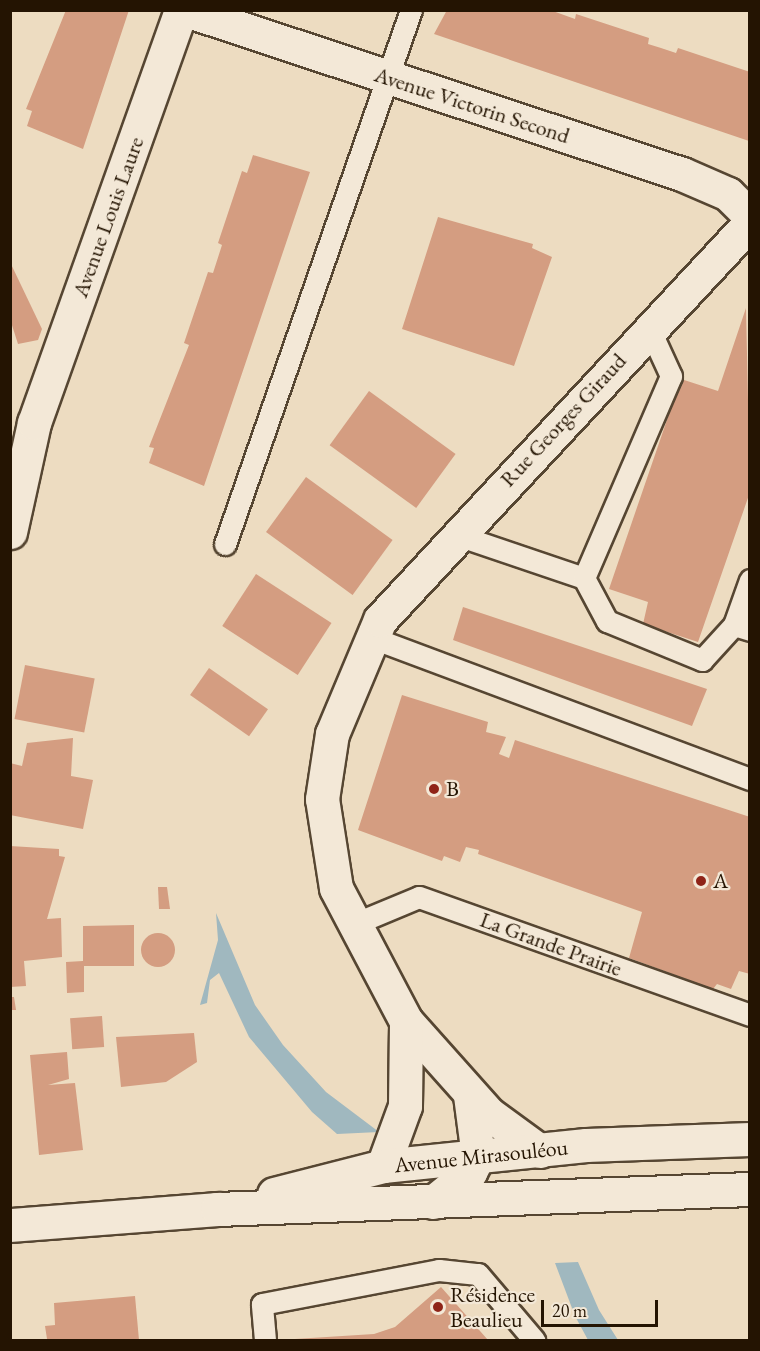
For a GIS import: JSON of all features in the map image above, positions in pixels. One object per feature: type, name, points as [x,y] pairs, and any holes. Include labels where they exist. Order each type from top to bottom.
[{"type":"street","name":"Avenue Victorin Second","points":[[183,10],[682,174],[728,194],[750,216]]},
{"type":"street","name":"Avenue Louis Laure","points":[[10,532],[22,420],[183,10]]},
{"type":"street","name":"Rue Georges Giraud","points":[[540,1151],[470,1095],[406,1021],[336,888],[322,799],[332,734],[377,628],[457,535],[750,223]]},
{"type":"street","points":[[383,1166],[405,1106],[406,1021]]},
{"type":"street","points":[[433,1202],[470,1172],[478,1156],[470,1095]]},
{"type":"street","points":[[744,1139],[744,1190]]},
{"type":"street","name":"Avenue Mirasouléou","points":[[217,1209],[383,1166],[540,1151],[744,1139]]},
{"type":"street","name":"Avenue Mirasouléou","points":[[10,1225],[217,1209],[744,1190]]},
{"type":"lane","points":[[225,544],[411,10]]},
{"type":"lane","points":[[584,578],[671,376],[649,328]]},
{"type":"lane","points":[[457,535],[584,578],[607,621],[702,660],[742,627],[750,580]]},
{"type":"lane","points":[[377,628],[750,780]]},
{"type":"lane","name":"La Grande Prairie","points":[[354,924],[419,897],[750,1015]]},
{"type":"lane","points":[[265,1341],[262,1304],[439,1270],[478,1274],[534,1341]]},
{"type":"water","points":[[216,913],[255,1005],[283,1045],[326,1092],[379,1132],[337,1134],[312,1112],[249,1037],[219,973],[210,980],[207,1003],[200,1005],[218,940]]},
{"type":"water","points":[[578,1262],[599,1310],[618,1340],[588,1340],[575,1316],[555,1263]]},
{"type":"building","points":[[66,10],[129,10],[83,149],[27,126],[32,111],[26,109]]},
{"type":"building","points":[[447,10],[550,10],[575,19],[576,14],[649,38],[648,44],[676,53],[678,48],[750,72],[749,141],[434,34]]},
{"type":"building","points":[[253,155],[310,172],[204,486],[149,463],[154,448],[149,447],[189,345],[184,343],[208,272],[213,273],[222,245],[218,243],[242,171],[247,173]]},
{"type":"building","points":[[438,217],[533,244],[532,248],[552,257],[514,366],[402,329]]},
{"type":"building","points":[[10,262],[42,329],[38,340],[18,344],[10,319]]},
{"type":"building","points":[[746,308],[750,492],[698,642],[643,624],[648,602],[609,589],[681,379],[718,391]]},
{"type":"building","points":[[369,391],[456,454],[416,508],[330,445]]},
{"type":"building","points":[[306,477],[393,540],[353,595],[266,532]]},
{"type":"building","points":[[256,574],[331,623],[298,675],[222,626]]},
{"type":"building","points":[[463,607],[707,689],[692,726],[453,640]]},
{"type":"building","points":[[25,665],[95,679],[84,733],[15,719]]},
{"type":"building","points":[[209,668],[268,709],[249,736],[190,695]]},
{"type":"building","points":[[402,695],[488,722],[486,732],[506,737],[499,754],[509,758],[515,740],[750,817],[750,974],[739,971],[731,989],[717,984],[713,989],[629,958],[642,912],[478,854],[479,850],[466,847],[460,862],[444,856],[442,861],[358,830]]},
{"type":"building","points":[[73,738],[71,776],[93,780],[83,829],[10,815],[10,763],[22,766],[27,743]]},
{"type":"building","points":[[10,846],[59,849],[59,856],[65,857],[47,919],[61,918],[62,957],[24,961],[26,986],[10,987]]},
{"type":"building","points":[[158,887],[167,887],[170,909],[159,909]]},
{"type":"building","points":[[134,925],[134,966],[84,966],[84,992],[67,993],[66,962],[83,961],[83,926]]},
{"type":"building","points":[[158,933],[170,938],[175,950],[170,962],[158,967],[146,962],[141,950],[146,938]]},
{"type":"building","points":[[10,997],[14,997],[16,1010],[10,1010]]},
{"type":"building","points":[[102,1016],[104,1047],[72,1049],[70,1018]]},
{"type":"building","points":[[194,1033],[197,1062],[166,1082],[121,1087],[116,1037]]},
{"type":"building","points":[[67,1052],[69,1079],[48,1085],[75,1083],[83,1150],[39,1155],[30,1055]]},
{"type":"building","name":"Résidence Beaulieu","points":[[441,1287],[488,1340],[279,1340],[374,1334],[395,1327]]},
{"type":"building","points":[[135,1296],[139,1340],[47,1339],[45,1326],[55,1325],[54,1303]]},
{"type":"place","name":"B","points":[[434,789]]},
{"type":"place","name":"A","points":[[701,881]]},
{"type":"place","name":"Résidence Beaulieu","points":[[438,1307]]}]
